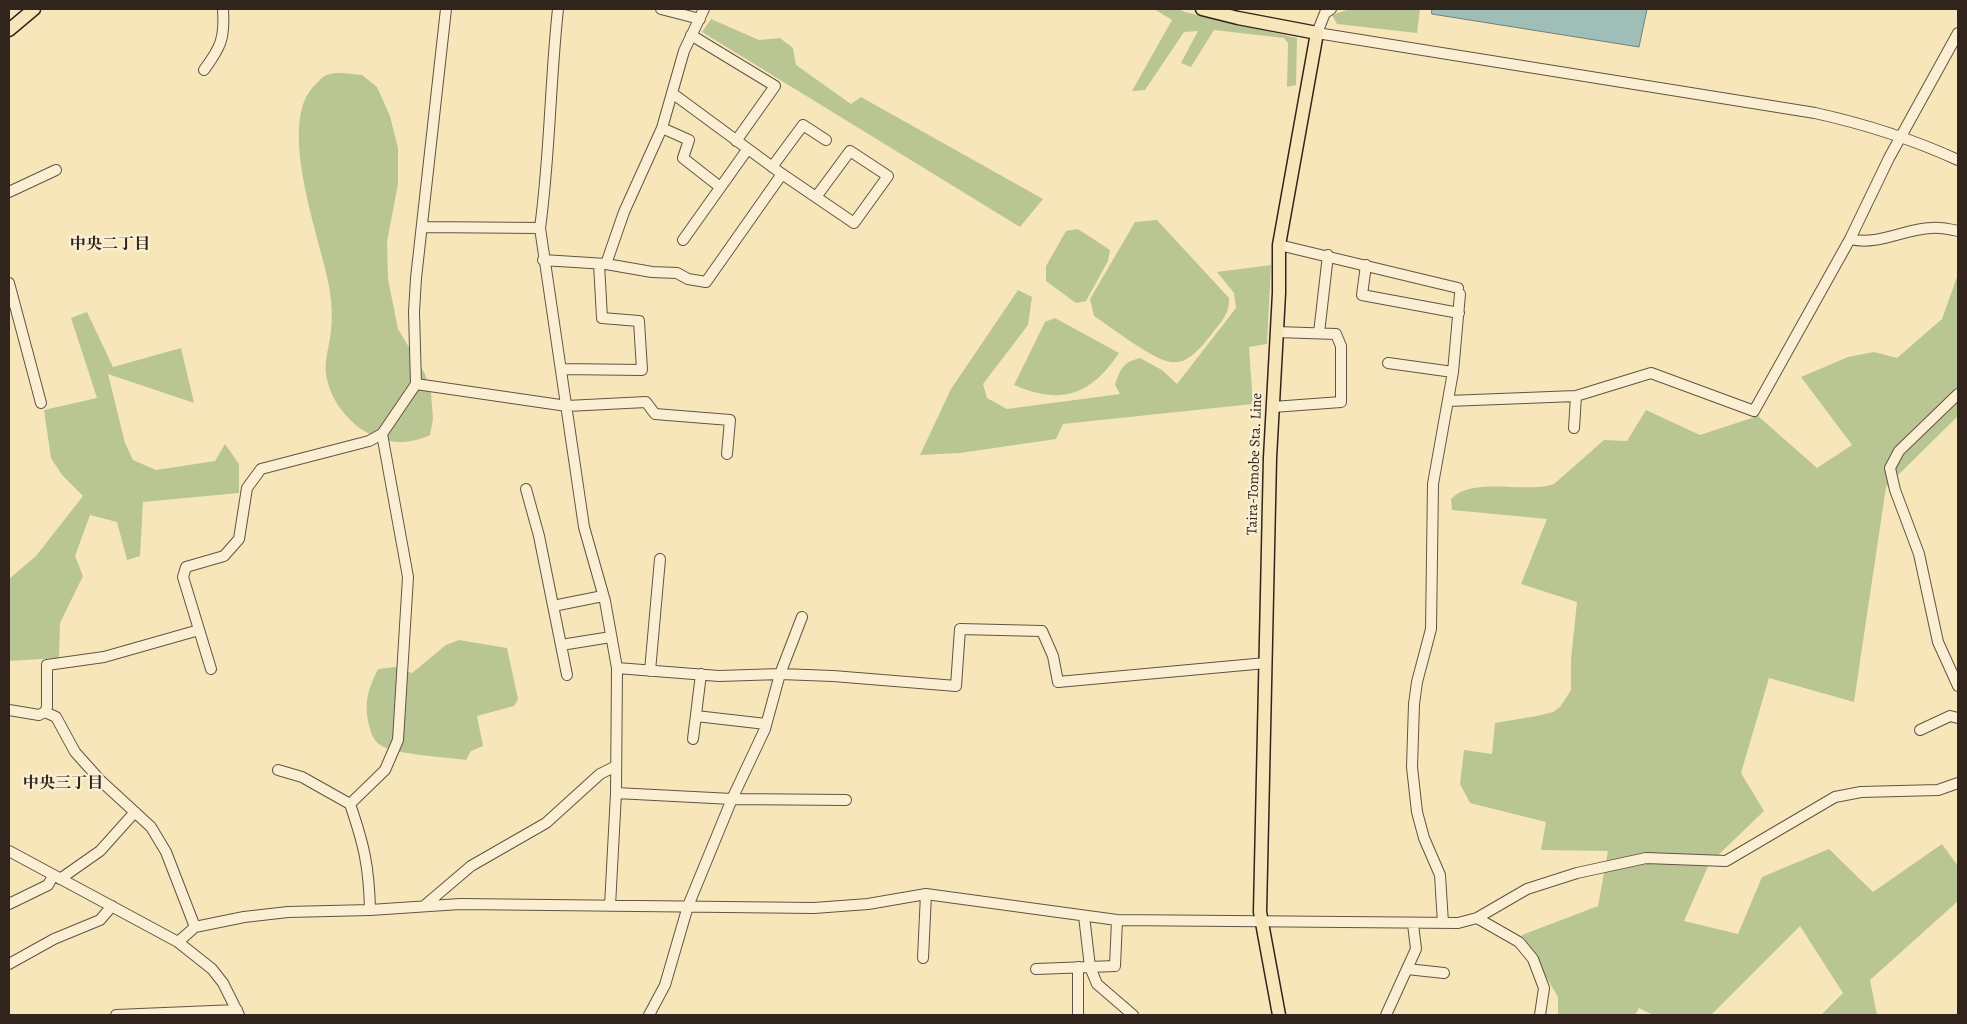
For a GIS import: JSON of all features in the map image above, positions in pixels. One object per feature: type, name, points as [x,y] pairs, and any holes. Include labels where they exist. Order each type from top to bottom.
[{"type":"main road","points":[[9,30],[34,9]]},
{"type":"main road","points":[[1202,9],[1317,33]]},
{"type":"main road","name":"Taira-Tomobe Sta. Line","points":[[1278,1015],[1260,912],[1279,244],[1317,33]]},
{"type":"street","points":[[204,70],[220,47],[224,35],[223,9]]},
{"type":"street","points":[[210,669],[183,576],[186,567],[224,556],[239,538],[247,488],[261,469],[369,441],[382,434],[416,384],[414,312],[446,9]]},
{"type":"street","points":[[558,9],[551,70],[546,187],[540,228],[543,260],[567,406],[584,527],[603,596],[617,668],[616,793],[610,906]]},
{"type":"street","points":[[660,9],[700,19]]},
{"type":"street","points":[[561,369],[642,370],[639,321],[602,318],[602,264],[662,128],[684,51],[704,9]]},
{"type":"street","points":[[1331,9],[1325,13],[1317,33],[1815,113],[1867,125],[1901,136],[1958,160]]},
{"type":"street","points":[[1448,402],[1576,396],[1652,373],[1754,411],[1850,239],[1901,136],[1955,48],[1958,32]]},
{"type":"street","points":[[691,35],[775,86],[736,142]]},
{"type":"street","points":[[672,93],[736,142],[816,198],[854,224],[888,176],[850,151],[816,198]]},
{"type":"street","points":[[772,167],[803,125],[826,140]]},
{"type":"street","points":[[662,128],[689,140],[683,158],[720,187]]},
{"type":"street","points":[[683,240],[748,150]]},
{"type":"street","points":[[9,192],[56,170]]},
{"type":"street","points":[[543,260],[602,264],[652,272],[677,273],[688,279],[706,282],[782,174]]},
{"type":"street","points":[[422,227],[540,228]]},
{"type":"street","points":[[1850,239],[1859,241],[1893,237],[1930,228],[1958,231]]},
{"type":"street","points":[[1279,244],[1328,255],[1459,291],[1459,313],[1453,372],[1433,484],[1431,629],[1417,682],[1414,704],[1412,767],[1420,826],[1440,875],[1443,923]]},
{"type":"street","points":[[1319,333],[1328,255]]},
{"type":"street","points":[[1366,265],[1362,295],[1459,313]]},
{"type":"street","points":[[9,284],[11,305],[41,403]]},
{"type":"street","points":[[1273,407],[1341,402],[1341,346],[1336,334],[1277,332]]},
{"type":"street","points":[[1388,363],[1453,372]]},
{"type":"street","points":[[416,384],[567,406],[646,402],[655,414],[730,420],[727,454]]},
{"type":"street","points":[[1958,394],[1899,451],[1890,468],[1895,490],[1919,554],[1938,642],[1958,686]]},
{"type":"street","points":[[1574,428],[1576,396]]},
{"type":"street","points":[[350,804],[385,770],[398,740],[408,577],[382,434]]},
{"type":"street","points":[[526,489],[567,675]]},
{"type":"street","points":[[650,671],[660,559]]},
{"type":"street","points":[[553,606],[603,596]]},
{"type":"street","points":[[649,1015],[665,985],[688,906],[732,799],[766,724],[780,674],[802,617]]},
{"type":"street","points":[[617,668],[701,674],[780,674],[956,686],[960,629],[1042,631],[1053,656],[1058,682],[1266,663]]},
{"type":"street","points":[[45,712],[47,708],[47,665],[104,657],[198,630]]},
{"type":"street","points":[[561,645],[612,637]]},
{"type":"street","points":[[693,738],[701,674]]},
{"type":"street","points":[[9,710],[39,714],[45,712],[56,718],[81,759],[101,781],[151,827],[166,852],[195,927]]},
{"type":"street","points":[[696,716],[766,724]]},
{"type":"street","points":[[1920,730],[1950,716],[1958,718]]},
{"type":"street","points":[[424,906],[470,866],[546,823],[600,774],[616,766]]},
{"type":"street","points":[[278,770],[302,777],[350,804],[364,846],[369,874],[370,910]]},
{"type":"street","points":[[178,942],[195,927],[244,917],[288,912],[370,910],[460,904],[814,908],[868,904],[926,894],[1117,920],[1443,923],[1477,918],[1527,889],[1577,873],[1646,858],[1726,861],[1835,798],[1861,792],[1938,790],[1958,783]]},
{"type":"street","points":[[616,793],[732,799],[846,800]]},
{"type":"street","points":[[9,904],[48,885],[56,878],[100,852],[135,812]]},
{"type":"street","points":[[9,851],[178,942],[218,976],[238,1012],[116,1015]]},
{"type":"street","points":[[923,958],[926,894]]},
{"type":"street","points":[[9,964],[54,939],[100,920],[112,906]]},
{"type":"street","points":[[1084,916],[1090,967],[1098,984],[1133,1015]]},
{"type":"street","points":[[1477,918],[1519,942],[1533,959],[1544,988],[1540,1015]]},
{"type":"street","points":[[1036,969],[1115,966],[1117,920]]},
{"type":"street","points":[[1386,1015],[1416,949],[1413,924]]},
{"type":"street","points":[[1078,967],[1078,1015]]},
{"type":"street","points":[[1407,970],[1444,973]]},
{"type":"green space","points":[[1154,9],[1179,9],[1297,38],[1296,85],[1287,87],[1288,43],[1284,38],[1214,30],[1191,67],[1181,63],[1198,31],[1184,32],[1145,90],[1132,91],[1172,20]]},
{"type":"green space","points":[[1350,9],[1420,9],[1417,33],[1337,24],[1332,15]]},
{"type":"green space","points":[[711,19],[759,40],[780,38],[793,48],[796,65],[851,104],[861,97],[1043,199],[1020,227],[702,32]]},
{"type":"green space","points":[[333,73],[362,75],[377,87],[390,116],[398,148],[398,184],[387,242],[388,279],[398,329],[425,374],[431,393],[433,419],[430,435],[413,441],[388,441],[363,430],[352,422],[335,400],[326,374],[332,324],[331,299],[303,179],[299,150],[299,124],[304,101],[316,84]]},
{"type":"green space","points":[[1157,220],[1229,298],[1226,314],[1211,335],[1189,358],[1177,362],[1163,360],[1154,356],[1094,316],[1090,299],[1135,222]]},
{"type":"green space","points":[[1078,229],[1110,250],[1108,261],[1086,301],[1076,303],[1046,281],[1046,266],[1066,231]]},
{"type":"green space","points":[[1271,265],[1267,344],[1249,347],[1253,404],[1063,424],[1056,439],[960,453],[920,455],[951,389],[1018,290],[1032,297],[1028,325],[983,384],[987,398],[1007,409],[1120,394],[1115,385],[1121,370],[1126,364],[1140,358],[1162,370],[1177,384],[1236,308],[1234,293],[1217,272]]},
{"type":"green space","points":[[1958,274],[1958,416],[1886,487],[1854,702],[1769,678],[1741,773],[1764,811],[1709,864],[1684,921],[1738,934],[1762,877],[1829,849],[1873,892],[1942,844],[1958,866],[1958,901],[1870,980],[1877,1015],[1821,1015],[1843,993],[1800,926],[1711,1015],[1653,1015],[1639,1008],[1635,1015],[1558,1015],[1558,997],[1522,935],[1598,906],[1608,851],[1541,850],[1546,822],[1470,803],[1460,784],[1464,750],[1492,754],[1495,723],[1553,712],[1560,707],[1571,690],[1571,659],[1577,602],[1521,584],[1547,519],[1452,510],[1451,499],[1461,492],[1472,488],[1542,487],[1554,484],[1604,440],[1627,441],[1646,410],[1700,435],[1758,416],[1817,468],[1852,445],[1801,377],[1848,357],[1874,352],[1897,358],[1942,319]]},
{"type":"green space","points":[[87,312],[113,367],[181,348],[194,403],[108,374],[125,443],[133,460],[156,470],[215,461],[225,444],[239,464],[239,493],[143,502],[140,556],[127,560],[117,522],[90,515],[75,556],[83,576],[60,623],[59,658],[9,661],[9,579],[36,556],[83,496],[62,475],[51,458],[44,410],[97,398],[71,318]]},
{"type":"green space","points":[[1055,318],[1119,353],[1097,379],[1073,393],[1060,395],[1046,394],[1014,385],[1045,322]]},
{"type":"green space","points":[[459,640],[507,648],[518,699],[514,706],[477,716],[483,746],[471,751],[466,760],[395,751],[379,744],[368,721],[367,707],[370,688],[378,669],[395,667],[412,673],[446,645]]},
{"type":"water","points":[[1432,9],[1647,9],[1639,47],[1432,14]]},
{"type":"district","name":"中央二丁目","points":[[110,245]]},
{"type":"district","name":"中央三丁目","points":[[63,784]]}]
